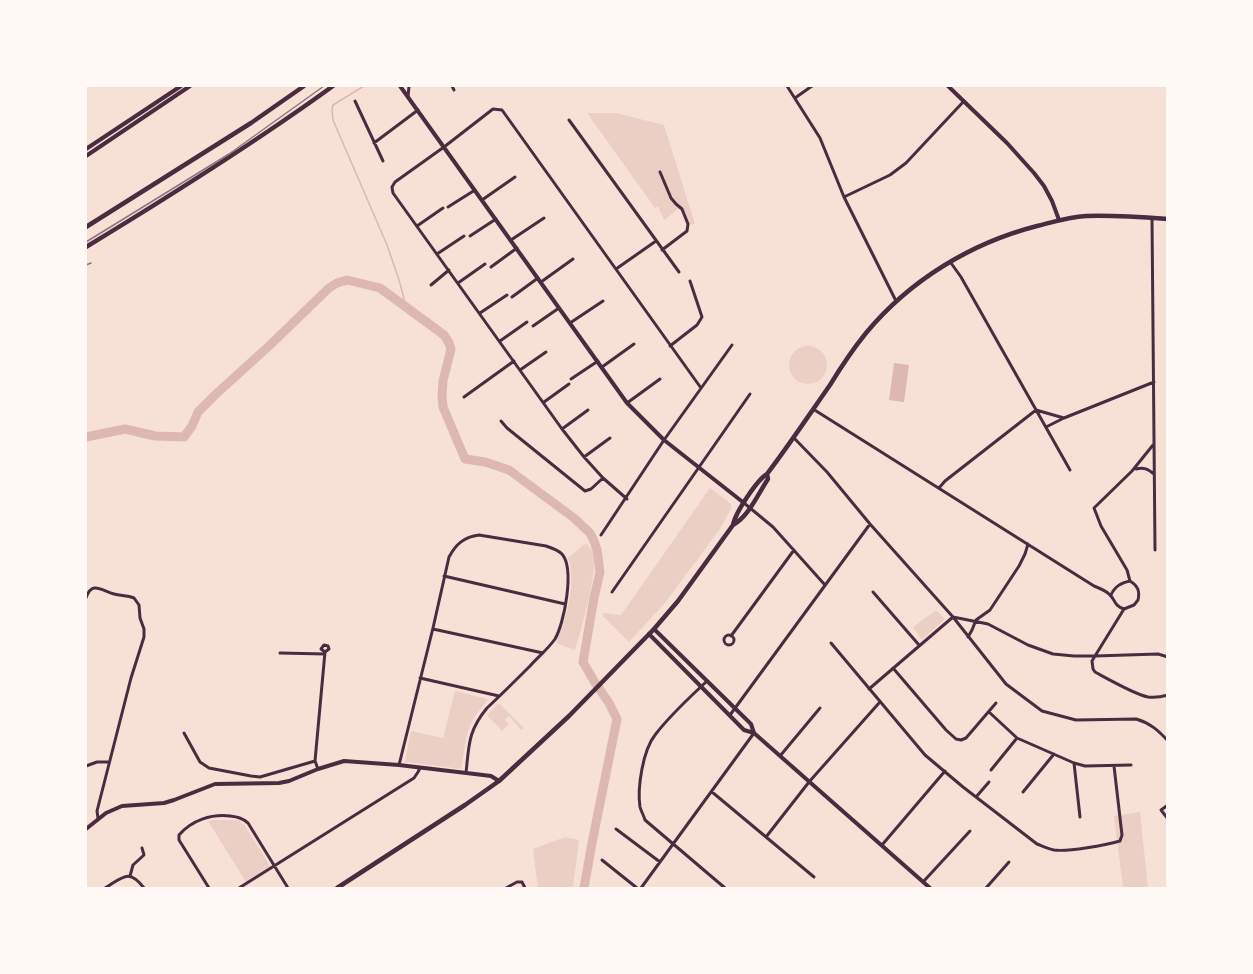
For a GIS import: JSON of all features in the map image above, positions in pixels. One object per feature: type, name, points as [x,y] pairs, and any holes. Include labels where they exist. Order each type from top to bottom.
[{"type":"main road","points":[[87,226],[251,123],[302,86]]},
{"type":"main road","points":[[86,247],[281,124],[333,86]]},
{"type":"main road","points":[[733,525],[734,518],[744,503],[794,438],[867,331],[896,301],[922,280],[950,261],[978,247],[1014,232],[1059,220],[1096,216],[1167,219]]},
{"type":"main road","points":[[337,888],[499,781],[592,693],[678,601],[733,525],[739,522],[750,508],[768,479],[767,474]]},
{"type":"street","points":[[86,149],[180,86]]},
{"type":"street","points":[[86,156],[190,86]]},
{"type":"street","points":[[400,86],[627,404],[664,440],[773,527],[825,585]]},
{"type":"street","points":[[408,97],[409,86]]},
{"type":"street","points":[[452,86],[454,90]]},
{"type":"street","points":[[787,86],[820,138],[844,197],[896,301]]},
{"type":"street","points":[[795,98],[812,86]]},
{"type":"street","points":[[948,86],[1007,143],[1034,173],[1052,201],[1059,220]]},
{"type":"street","points":[[355,101],[382,160]]},
{"type":"street","points":[[844,197],[890,176],[906,163],[964,101]]},
{"type":"street","points":[[374,143],[418,110]]},
{"type":"street","points":[[627,499],[603,478],[562,429],[393,193],[392,187],[398,179],[493,110],[502,111],[701,388]]},
{"type":"street","points":[[569,120],[679,272]]},
{"type":"street","points":[[660,172],[671,198],[682,209],[688,224],[687,231],[662,250]]},
{"type":"street","points":[[482,200],[515,177]]},
{"type":"street","points":[[417,226],[475,190]]},
{"type":"street","points":[[511,240],[544,218]]},
{"type":"street","points":[[1152,218],[1155,550]]},
{"type":"street","points":[[470,236],[496,219]]},
{"type":"street","points":[[437,254],[464,236]]},
{"type":"street","points":[[616,269],[656,241]]},
{"type":"street","points":[[491,267],[517,248]]},
{"type":"street","points":[[512,297],[573,259]]},
{"type":"street","points":[[950,261],[1070,470]]},
{"type":"street","points":[[458,283],[485,264]]},
{"type":"street","points":[[431,285],[449,270]]},
{"type":"street","points":[[670,346],[697,325],[702,317],[690,281]]},
{"type":"street","points":[[480,313],[507,295]]},
{"type":"street","points":[[570,323],[603,301]]},
{"type":"street","points":[[533,326],[559,308]]},
{"type":"street","points":[[500,341],[527,322]]},
{"type":"street","points":[[602,367],[634,344]]},
{"type":"street","points":[[601,535],[664,440],[732,345]]},
{"type":"street","points":[[520,370],[546,352]]},
{"type":"street","points":[[464,397],[514,361]]},
{"type":"street","points":[[543,402],[598,361]]},
{"type":"street","points":[[627,404],[660,379]]},
{"type":"street","points":[[1046,427],[1154,382]]},
{"type":"street","points":[[612,592],[750,394]]},
{"type":"street","points":[[813,409],[1111,595],[1115,604],[1124,609]]},
{"type":"street","points":[[562,429],[588,410]]},
{"type":"street","points":[[1036,410],[1064,418]]},
{"type":"street","points":[[939,488],[1036,410]]},
{"type":"street","points":[[501,421],[585,491],[591,489],[603,478]]},
{"type":"street","points":[[584,457],[610,438]]},
{"type":"street","points":[[794,438],[827,472],[870,524],[953,616],[1006,684],[1042,711],[1076,720],[1144,721],[1159,731],[1167,741]]},
{"type":"street","points":[[1154,443],[1134,469],[1094,508],[1101,526],[1127,570],[1130,581],[1136,585],[1138,600],[1134,605],[1124,609],[1092,661],[1095,672],[1147,697],[1167,695]]},
{"type":"street","points":[[1134,469],[1148,469],[1154,474]]},
{"type":"street","points":[[730,715],[870,524]]},
{"type":"street","points":[[399,765],[448,557],[454,548],[469,536],[478,535],[555,549],[566,562],[569,578],[556,636],[543,653],[479,718],[469,742],[466,773]]},
{"type":"street","points":[[968,637],[976,620],[990,610],[1019,566],[1028,544]]},
{"type":"street","points":[[731,636],[794,550]]},
{"type":"street","points":[[444,576],[565,603]]},
{"type":"street","points":[[1111,595],[1116,586],[1130,581]]},
{"type":"street","points":[[86,598],[88,592],[96,588],[134,598],[144,629],[144,637],[97,811],[98,818]]},
{"type":"street","points":[[873,592],[919,645]]},
{"type":"street","points":[[953,616],[988,624],[1028,645],[1053,654],[1074,656],[1158,654],[1167,657]]},
{"type":"street","points":[[869,689],[953,616]]},
{"type":"street","points":[[433,628],[543,653]]},
{"type":"street","points":[[654,629],[751,724],[754,733]]},
{"type":"street","points":[[649,634],[744,730],[754,733],[930,888]]},
{"type":"street","points":[[831,643],[879,703],[925,755],[1036,844],[1052,850],[1064,851],[1120,841],[1122,835],[1114,766]]},
{"type":"street","points":[[280,653],[325,653],[315,761],[318,769]]},
{"type":"street","points":[[893,668],[956,739],[966,738],[996,703]]},
{"type":"street","points":[[420,678],[499,696]]},
{"type":"street","points":[[706,681],[653,736],[648,747],[640,785],[640,808],[645,820],[725,888]]},
{"type":"street","points":[[765,837],[809,782],[879,703]]},
{"type":"street","points":[[780,756],[820,708]]},
{"type":"street","points":[[989,712],[1017,738],[1074,763],[1085,766],[1131,765]]},
{"type":"street","points":[[184,733],[200,762],[209,768],[260,777],[315,761]]},
{"type":"street","points":[[602,860],[641,888],[754,733]]},
{"type":"street","points":[[991,770],[1017,738]]},
{"type":"street","points":[[1023,792],[1054,754]]},
{"type":"street","points":[[86,829],[98,818],[122,806],[164,803],[215,784],[289,781],[344,761],[353,760],[491,776],[499,781]]},
{"type":"street","points":[[86,766],[97,762],[109,762]]},
{"type":"street","points":[[1074,763],[1080,817]]},
{"type":"street","points":[[239,888],[414,778],[420,768]]},
{"type":"street","points":[[881,845],[945,771]]},
{"type":"street","points":[[976,796],[989,782]]},
{"type":"street","points":[[711,792],[814,877]]},
{"type":"street","points":[[1167,805],[1161,810],[1167,819]]},
{"type":"street","points":[[210,888],[179,840],[181,832],[210,816],[244,819],[288,888]]},
{"type":"street","points":[[615,829],[660,862]]},
{"type":"street","points":[[923,882],[970,831]]},
{"type":"street","points":[[130,876],[133,865],[144,855],[142,848]]},
{"type":"street","points":[[987,888],[1009,862]]},
{"type":"street","points":[[105,888],[121,878],[130,876],[144,888]]},
{"type":"street","points":[[506,888],[517,882],[522,882],[525,887]]},
{"type":"shaded area","points":[[587,113],[616,113],[664,125],[695,224],[687,225],[679,208],[664,220],[658,206],[655,208]]},
{"type":"shaded area","points":[[808,346],[822,351],[827,365],[822,379],[808,384],[794,379],[789,365],[794,351]]},
{"type":"shaded area","points":[[894,363],[909,365],[904,402],[889,400]]},
{"type":"shaded area","points":[[710,488],[731,504],[731,509],[720,529],[665,603],[629,642],[603,616],[603,613],[621,615]]},
{"type":"shaded area","points":[[586,543],[592,550],[594,571],[575,650],[556,643],[567,613],[571,589],[568,558]]},
{"type":"shaded area","points":[[936,610],[945,619],[922,640],[913,627]]},
{"type":"shaded area","points":[[455,691],[488,699],[469,728],[461,769],[405,762],[411,731],[443,738]]},
{"type":"shaded area","points":[[499,703],[524,728],[521,730],[509,716],[505,720],[509,724],[502,731],[487,715]]},
{"type":"shaded area","points":[[1140,812],[1148,888],[1123,888],[1114,816]]},
{"type":"shaded area","points":[[238,820],[244,824],[270,866],[246,882],[208,821]]},
{"type":"shaded area","points":[[565,837],[579,840],[573,888],[538,888],[533,849]]},
{"type":"waterway","points":[[364,86],[333,105],[333,120],[387,245],[406,306]]},
{"type":"waterway","points":[[86,437],[125,429],[155,436],[184,437],[198,412],[216,394],[329,288],[347,280],[380,288],[444,335],[451,349],[443,381],[443,407],[465,459],[485,462],[509,470],[574,518],[590,533],[597,550],[600,572],[583,662],[617,719],[584,888]]},
{"type":"railway","points":[[86,242],[229,154],[324,86]]},
{"type":"railway","points":[[86,265],[91,263]]}]
